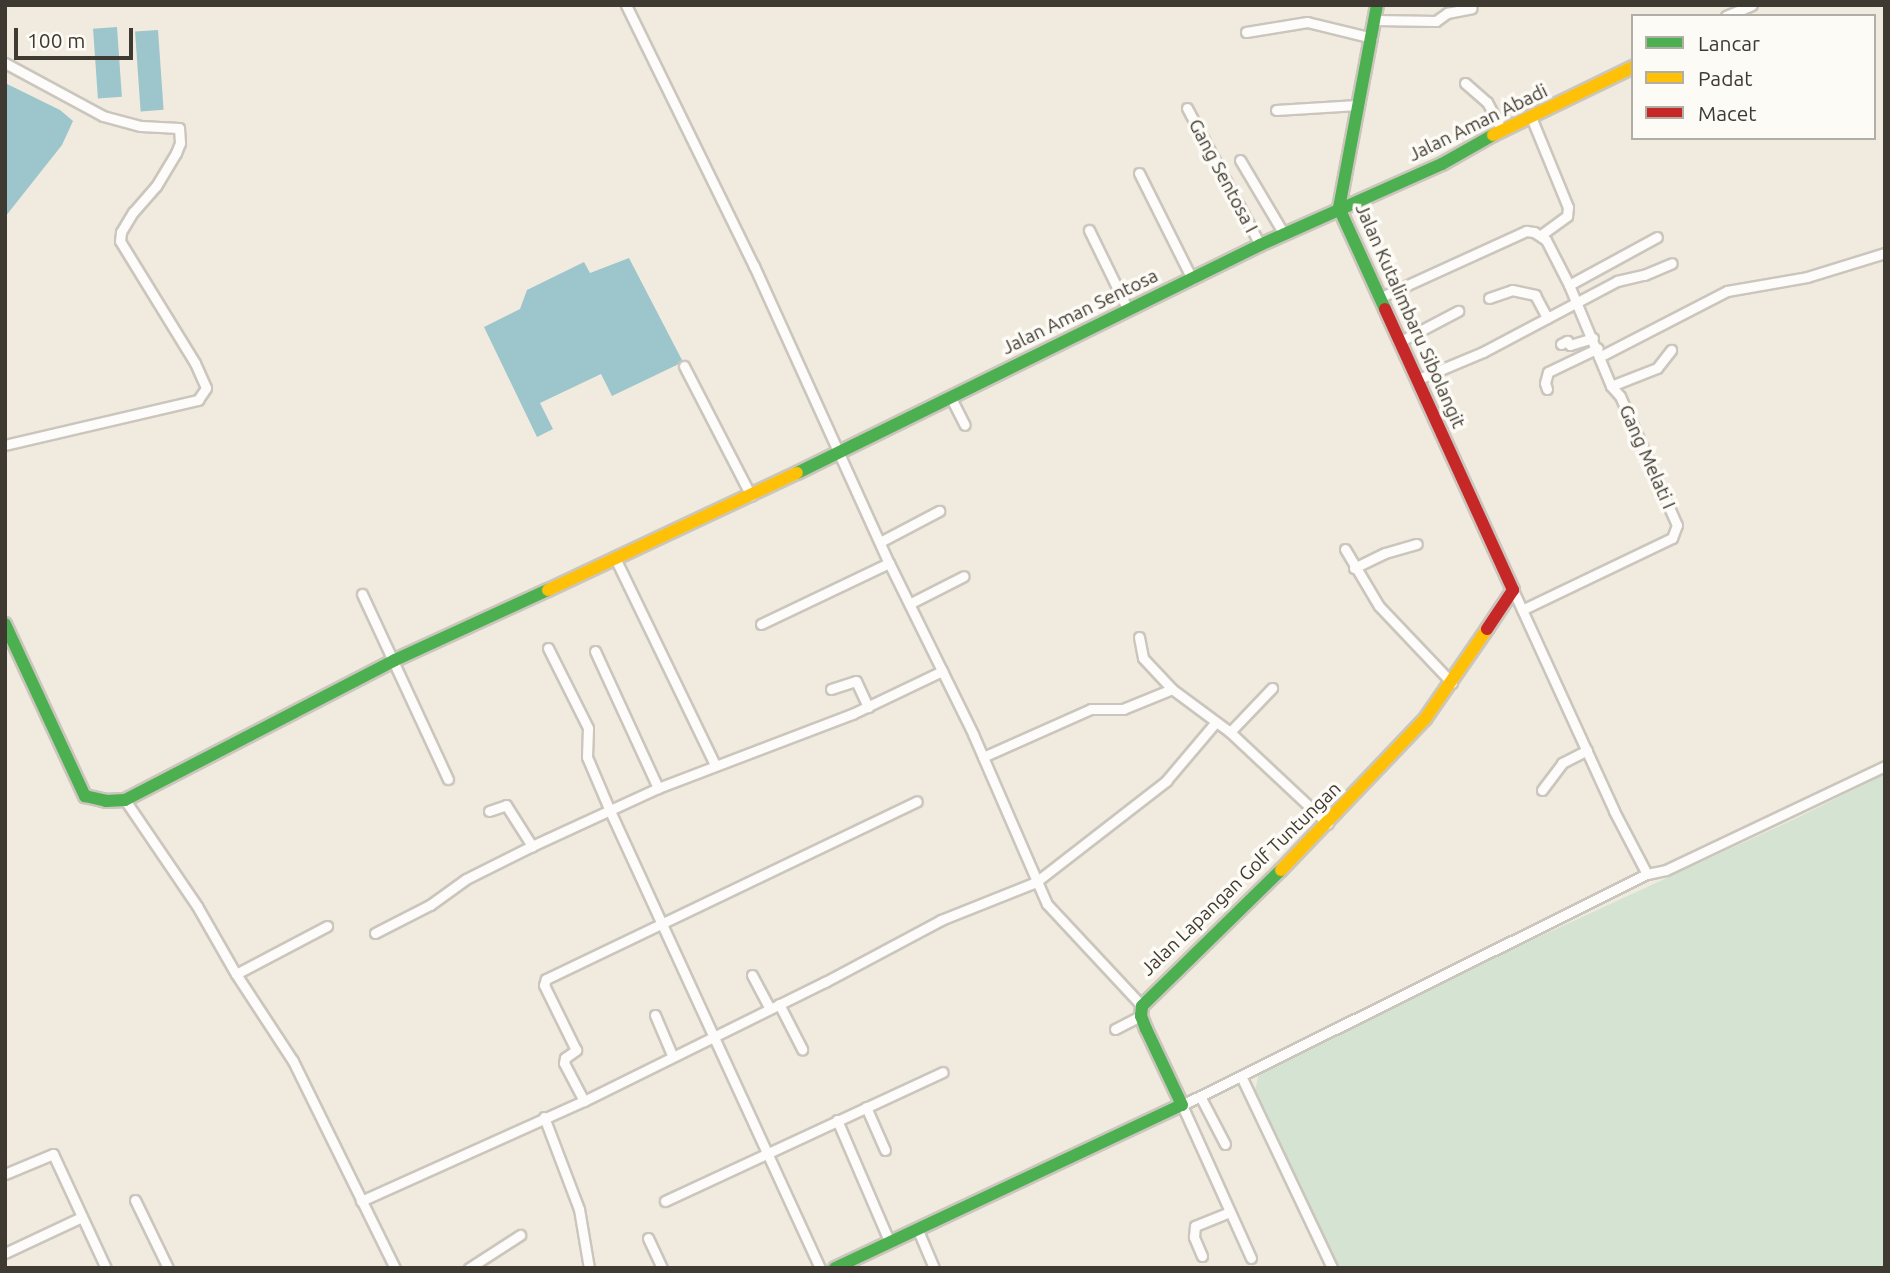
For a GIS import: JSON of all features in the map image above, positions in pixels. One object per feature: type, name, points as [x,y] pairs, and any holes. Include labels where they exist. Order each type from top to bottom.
[{"type":"street","points":[[626,5],[754,266],[889,563],[911,603],[983,757],[1036,882],[1049,907],[1142,1011],[1251,1258]]},
{"type":"street","name":"Jalan Kutalimbaru Sibolangit","points":[[1377,5],[1339,208],[1513,590]]},
{"type":"street","points":[[1731,14],[1752,5]]},
{"type":"street","points":[[1375,20],[1436,21],[1447,13],[1472,8]]},
{"type":"street","points":[[1246,32],[1307,22],[1372,38]]},
{"type":"street","points":[[5,63],[103,116],[141,126],[179,128],[180,143],[176,153],[156,186],[133,212],[119,237],[195,363],[206,388],[202,398],[188,403],[5,444]]},
{"type":"street","name":"Jalan Aman Abadi","points":[[1339,208],[1442,164],[1502,130],[1631,68]]},
{"type":"street","points":[[1465,83],[1487,102],[1502,130]]},
{"type":"street","points":[[1276,110],[1357,105]]},
{"type":"street","name":"Gang Sentosa I","points":[[1187,108],[1260,245]]},
{"type":"street","points":[[1379,298],[1516,233],[1526,231],[1541,235],[1569,213],[1531,117]]},
{"type":"street","points":[[1240,160],[1284,234]]},
{"type":"street","points":[[1139,173],[1192,279]]},
{"type":"street","name":"Jalan Aman Sentosa","points":[[125,800],[395,660],[751,496],[1339,208]]},
{"type":"street","points":[[1089,230],[1128,310]]},
{"type":"street","name":"Gang Melati I","points":[[1522,610],[1672,538],[1677,525],[1620,397],[1611,386],[1577,302],[1550,247],[1541,235]]},
{"type":"street","points":[[1569,285],[1657,237]]},
{"type":"street","points":[[1547,389],[1545,377],[1548,372],[1598,353],[1727,291],[1807,277],[1885,253]]},
{"type":"street","points":[[1416,380],[1483,352],[1617,281],[1644,275],[1672,262]]},
{"type":"street","points":[[1489,298],[1511,290],[1535,295],[1547,318]]},
{"type":"street","points":[[1399,342],[1458,311]]},
{"type":"street","points":[[1560,344],[1567,341],[1570,345],[1593,338]]},
{"type":"street","points":[[1611,386],[1657,368],[1671,350]]},
{"type":"street","points":[[684,366],[751,496]]},
{"type":"street","points":[[951,398],[965,425]]},
{"type":"street","points":[[880,542],[939,511]]},
{"type":"street","points":[[1354,568],[1385,553],[1417,544]]},
{"type":"street","points":[[1345,549],[1379,606],[1452,683]]},
{"type":"street","points":[[616,560],[715,765]]},
{"type":"street","points":[[761,624],[889,563]]},
{"type":"street","points":[[911,603],[964,576]]},
{"type":"street","points":[[1513,590],[1647,874]]},
{"type":"street","name":"Jalan Lapangan Golf Tuntungan","points":[[1142,1011],[1328,824],[1425,719],[1513,590]]},
{"type":"street","points":[[362,594],[395,660],[448,779]]},
{"type":"street","points":[[5,624],[85,796],[106,801],[125,800],[197,906],[236,974],[293,1061],[395,1268]]},
{"type":"street","points":[[1139,637],[1143,658],[1172,689],[1230,732],[1328,824]]},
{"type":"street","points":[[548,648],[588,728],[589,762],[610,811],[715,1034],[820,1268]]},
{"type":"street","points":[[595,651],[658,788]]},
{"type":"street","points":[[375,933],[430,905],[466,879],[532,846],[658,788],[868,707],[942,671]]},
{"type":"street","points":[[831,689],[856,681],[868,707]]},
{"type":"street","points":[[1230,732],[1272,688]]},
{"type":"street","points":[[983,757],[1091,709],[1123,709],[1172,689]]},
{"type":"street","points":[[361,1200],[584,1101],[941,920],[1036,882],[1166,781],[1215,723]]},
{"type":"street","points":[[1542,790],[1562,763],[1587,750]]},
{"type":"street","points":[[835,1268],[1182,1105],[1647,874],[1666,870],[1885,766]]},
{"type":"street","points":[[584,1101],[564,1063],[565,1058],[576,1050],[544,982],[917,801]]},
{"type":"street","points":[[489,811],[506,805],[532,846]]},
{"type":"street","points":[[236,974],[327,926]]},
{"type":"street","points":[[752,975],[770,1009]]},
{"type":"street","points":[[779,1004],[802,1049]]},
{"type":"street","points":[[1115,1029],[1142,1011]]},
{"type":"street","points":[[655,1015],[672,1055]]},
{"type":"street","points":[[665,1201],[943,1072]]},
{"type":"street","points":[[1241,1076],[1332,1268]]},
{"type":"street","points":[[1200,1096],[1224,1144]]},
{"type":"street","points":[[866,1107],[885,1150]]},
{"type":"street","points":[[544,1117],[579,1209],[589,1268]]},
{"type":"street","points":[[837,1120],[889,1241]]},
{"type":"street","points":[[5,1174],[52,1153],[106,1268]]},
{"type":"street","points":[[135,1200],[168,1268]]},
{"type":"street","points":[[1202,1256],[1194,1237],[1195,1226],[1229,1212]]},
{"type":"street","points":[[5,1254],[82,1217]]},
{"type":"street","points":[[917,1228],[934,1268]]},
{"type":"street","points":[[469,1268],[520,1235]]},
{"type":"street","points":[[648,1238],[662,1268]]},
{"type":"green space","points":[[1885,774],[1885,1268],[1336,1268],[1256,1106],[1255,1090],[1261,1065],[1797,818]]},
{"type":"water","points":[[117,27],[122,97],[98,99],[93,29]]},
{"type":"water","points":[[158,30],[164,110],[141,111],[135,32]]},
{"type":"water","points":[[5,83],[60,110],[73,121],[62,145],[5,217]]},
{"type":"water","points":[[629,258],[683,362],[612,396],[601,374],[540,403],[553,429],[537,437],[484,327],[520,309],[527,290],[584,262],[590,273]]},
{"type":"traffic: fast","points":[[1377,5],[1339,208],[1385,309]]},
{"type":"traffic: fast","points":[[797,473],[1260,245],[1442,164],[1493,135]]},
{"type":"traffic: fast","points":[[5,624],[85,796],[106,801],[125,800],[395,660],[548,590]]},
{"type":"traffic: fast","points":[[835,1268],[1182,1105],[1146,1029],[1141,1016],[1142,1006],[1281,870]]},
{"type":"traffic: slow","points":[[1493,135],[1631,68]]},
{"type":"traffic: slow","points":[[548,590],[797,473]]},
{"type":"traffic: slow","points":[[1281,870],[1425,719],[1487,629]]},
{"type":"traffic: jam","points":[[1385,309],[1513,590],[1487,629]]}]
